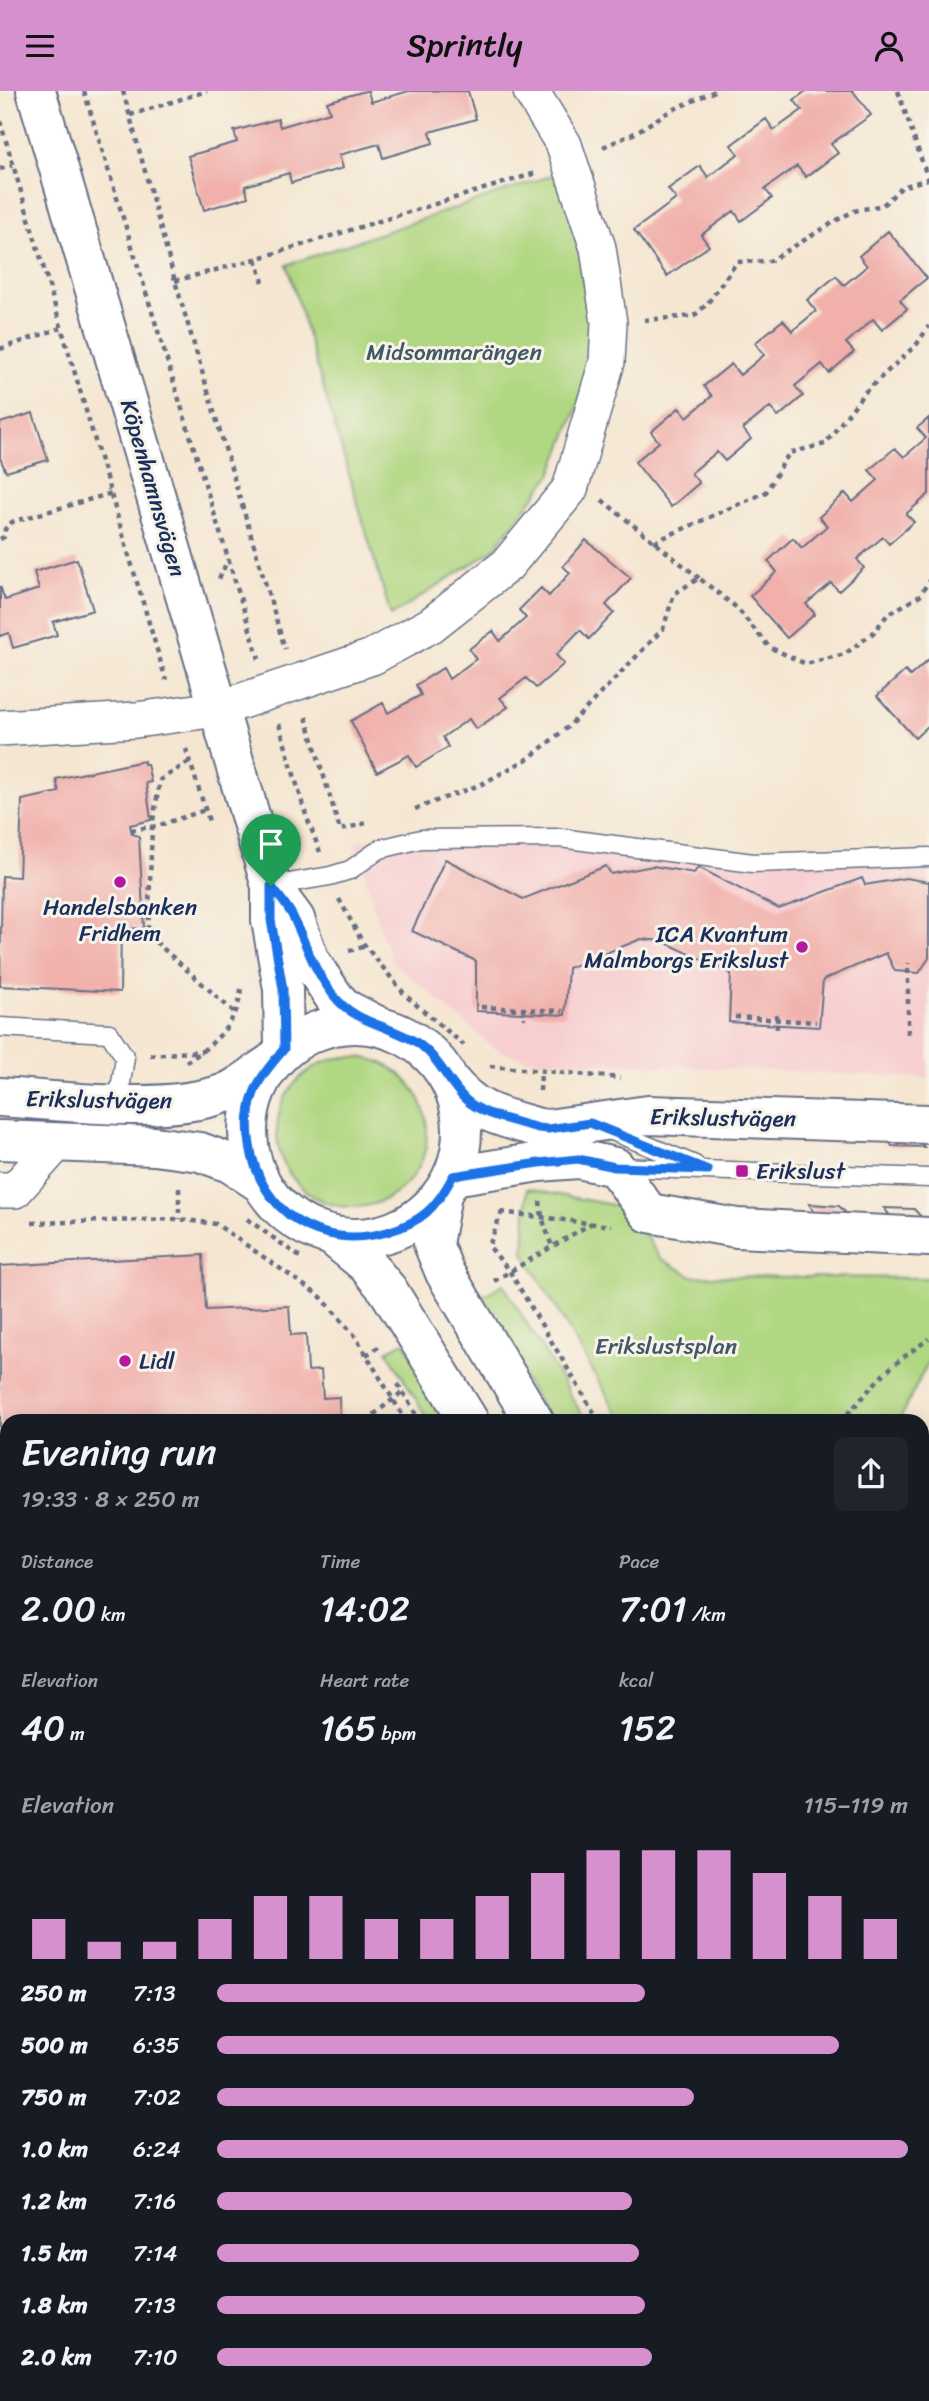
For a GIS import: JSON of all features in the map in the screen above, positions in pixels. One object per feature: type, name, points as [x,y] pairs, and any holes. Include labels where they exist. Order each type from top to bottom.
[{"type":"street","name":"Köpenhamnsvägen","points":[[36,91],[271,886],[271,920],[283,989],[278,1056]]},
{"type":"street","points":[[0,728],[136,720],[218,709],[372,657],[431,625],[507,565],[570,489],[607,362],[609,323],[597,248],[570,162],[564,145],[531,91]]},
{"type":"street","name":"Köpenhamnsvägen","points":[[271,886],[295,919],[310,961],[345,1009],[376,1025],[398,1032],[419,1044],[436,1060],[461,1066],[462,1144],[447,1188],[433,1244],[441,1263],[530,1414]]},
{"type":"street","name":"Köpenhamnsvägen","points":[[376,1025],[344,1024],[312,1032],[278,1056],[254,1093],[247,1127],[252,1162],[250,1197],[285,1212],[306,1227],[319,1249],[366,1264],[388,1290],[465,1414]]},
{"type":"street","name":"Erikslustvägen","points":[[0,1097],[153,1105],[196,1100],[227,1093],[278,1056]]},
{"type":"street","name":"Erikslustvägen","points":[[461,1066],[466,1099],[480,1109],[548,1129],[648,1115],[929,1124]]},
{"type":"street","name":"Erikslustvägen","points":[[0,1140],[154,1146],[200,1152],[230,1163],[250,1197]]},
{"type":"street","name":"Erikslustvägen","points":[[0,1191],[15,1190],[58,1142]]},
{"type":"street","points":[[447,1188],[539,1163],[578,1159],[615,1167],[649,1213],[737,1228],[929,1237]]},
{"type":"street","name":"Köpenhamnsvägen","points":[[319,1249],[403,1227],[424,1215],[447,1188]]},
{"type":"lane","points":[[271,886],[350,870],[380,849],[421,839],[560,838],[753,863],[929,857]]},
{"type":"lane","points":[[0,1027],[109,1033],[125,1057],[118,1103]]},
{"type":"lane","points":[[590,1123],[708,1170]]},
{"type":"lane","points":[[615,1167],[929,1178]]},
{"type":"path","points":[[83,91],[269,692]]},
{"type":"path","points":[[130,115],[206,91]]},
{"type":"path","points":[[570,162],[633,134],[670,111],[715,91]]},
{"type":"path","points":[[609,323],[694,316],[707,304],[737,262],[770,261],[854,211],[883,205],[902,187],[928,181],[898,91]]},
{"type":"path","points":[[0,121],[164,673]]},
{"type":"path","points":[[0,169],[13,165]]},
{"type":"path","points":[[175,281],[503,185]]},
{"type":"path","points":[[256,259],[263,282]]},
{"type":"path","points":[[654,542],[766,492],[789,453],[825,445],[864,393],[917,344],[929,326]]},
{"type":"path","points":[[0,349],[61,328]]},
{"type":"path","points":[[574,477],[699,578]]},
{"type":"path","points":[[0,539],[4,537],[5,529],[12,522],[112,493]]},
{"type":"path","points":[[177,715],[209,822]]},
{"type":"path","points":[[148,935],[152,827],[160,779],[189,762]]},
{"type":"path","points":[[131,830],[152,827],[205,810]]},
{"type":"path","points":[[121,935],[148,935],[235,1013]]},
{"type":"path","points":[[908,963],[908,1034]]},
{"type":"path","points":[[205,1051],[235,1013],[244,978]]},
{"type":"path","points":[[406,996],[461,1066]]},
{"type":"path","points":[[481,1007],[563,1011]]},
{"type":"path","points":[[523,1008],[524,1019]]},
{"type":"path","points":[[735,1017],[776,1017],[816,1022]]},
{"type":"path","points":[[776,1017],[776,1030]]},
{"type":"path","points":[[483,1060],[493,1067],[624,1078]]},
{"type":"path","points":[[179,1176],[179,1219]]},
{"type":"path","points":[[540,1191],[542,1217],[552,1247]]},
{"type":"path","points":[[250,1197],[319,1249]]},
{"type":"path","points":[[506,1203],[489,1246],[510,1272],[596,1414]]},
{"type":"path","points":[[28,1223],[179,1219],[216,1224],[321,1297],[355,1336],[402,1414]]},
{"type":"path","points":[[510,1272],[593,1223]]},
{"type":"path","points":[[848,1414],[884,1374],[929,1339]]},
{"type":"path","points":[[374,1414],[402,1392]]},
{"type":"shaded area","points":[[419,831],[787,858],[929,853],[929,1078],[531,1060],[505,1053],[492,1046],[393,962],[382,935],[355,842]]},
{"type":"green space","name":"Midsommarängen","points":[[562,172],[588,255],[595,363],[551,475],[493,550],[391,616],[287,265]]},
{"type":"green space","points":[[352,1057],[381,1062],[405,1079],[422,1103],[427,1132],[422,1161],[405,1185],[381,1202],[352,1207],[323,1202],[299,1185],[282,1161],[277,1132],[282,1103],[299,1079],[323,1062]]},
{"type":"green space","name":"Erikslustsplan","points":[[527,1189],[628,1208],[660,1258],[692,1276],[929,1278],[929,1360],[902,1414],[618,1414],[524,1253]]},
{"type":"green space","points":[[503,1284],[582,1414],[546,1414],[476,1300]]},
{"type":"green space","points":[[404,1342],[448,1414],[425,1414],[387,1351]]},
{"type":"building","points":[[368,91],[371,102],[409,91],[468,91],[476,119],[430,132],[433,143],[383,158],[379,144],[339,155],[343,168],[291,183],[289,173],[245,186],[248,197],[204,210],[188,156],[237,142],[234,131],[278,119],[280,127],[330,112],[327,102]]},
{"type":"building","points":[[806,91],[853,91],[871,115],[831,144],[838,153],[806,177],[797,166],[765,189],[772,198],[741,221],[734,211],[701,235],[709,246],[667,276],[634,230],[676,199],[668,189],[700,166],[708,177],[738,154],[731,145],[766,119],[774,130],[802,110],[794,100]]},
{"type":"building","points":[[888,231],[927,278],[900,300],[907,309],[882,330],[873,319],[846,343],[854,352],[829,373],[822,364],[795,386],[803,396],[778,417],[770,407],[743,429],[751,439],[725,461],[717,452],[691,473],[699,483],[671,507],[635,462],[659,442],[651,432],[679,408],[687,417],[712,396],[704,386],[731,364],[740,375],[764,355],[755,343],[783,320],[792,331],[816,311],[807,300],[836,276],[844,285],[867,266],[859,256]]},
{"type":"building","points":[[33,413],[48,460],[6,472],[0,458],[0,423]]},
{"type":"building","points":[[929,418],[929,494],[906,514],[914,522],[889,544],[883,537],[857,559],[864,568],[839,591],[831,583],[806,604],[815,614],[787,638],[750,596],[777,572],[768,561],[793,538],[802,548],[827,526],[819,517],[845,493],[853,502],[878,480],[869,470],[895,448],[904,457],[926,438],[917,428]]},
{"type":"building","points":[[586,540],[631,578],[606,605],[614,613],[589,639],[580,630],[556,655],[564,664],[536,688],[526,678],[500,698],[508,707],[476,729],[469,719],[443,737],[448,747],[416,767],[409,755],[377,772],[351,721],[383,703],[388,713],[421,695],[416,685],[443,668],[449,679],[476,659],[469,649],[493,631],[500,641],[526,618],[519,610],[541,588],[549,596],[570,573],[563,566]]},
{"type":"building","points":[[77,559],[93,610],[53,622],[57,635],[13,648],[9,633],[0,636],[0,586],[5,600],[39,589],[34,572]]},
{"type":"building","points":[[929,659],[929,725],[915,738],[877,696],[905,671],[910,676]]},
{"type":"building","points":[[144,761],[151,782],[146,783],[151,820],[130,825],[132,834],[139,836],[144,928],[121,929],[120,992],[0,986],[2,876],[19,877],[22,800],[59,792],[56,779]]},
{"type":"building","name":"ICA Kvantum Malmborgs Erikslust","points":[[445,859],[523,899],[606,866],[611,874],[653,866],[694,873],[698,867],[779,909],[862,878],[865,885],[906,878],[929,882],[929,958],[919,973],[895,971],[886,953],[823,980],[819,1027],[729,1022],[731,973],[662,941],[641,939],[568,968],[565,1015],[476,1011],[476,961],[412,931]]},
{"type":"building","points":[[884,1135],[914,1137],[924,1147],[892,1146]]},
{"type":"building","points":[[809,1204],[839,1206],[849,1216],[816,1215]]},
{"type":"building","points":[[884,1208],[914,1209],[924,1220],[892,1218]]},
{"type":"building","points":[[203,1255],[206,1310],[289,1306],[291,1335],[306,1334],[308,1371],[321,1370],[323,1398],[339,1397],[340,1414],[0,1414],[0,1266]]},
{"type":"place","name":"Handelsbanken Fridhem","points":[[120,882]]},
{"type":"place","name":"ICA Kvantum Malmborgs Erikslust","points":[[802,947]]},
{"type":"place","name":"Erikslust","points":[[742,1171]]},
{"type":"place","name":"Lidl","points":[[125,1361]]},
{"type":"route","points":[[271,886],[295,919],[310,961],[345,1009],[419,1044],[436,1060],[466,1099],[480,1109],[538,1128],[590,1123],[708,1170],[615,1167],[578,1159],[539,1163],[453,1176],[441,1200],[424,1215],[403,1227],[368,1238],[331,1235],[306,1227],[285,1212],[259,1182],[252,1162],[247,1127],[254,1093],[284,1049],[283,989],[271,920],[271,886]]}]
